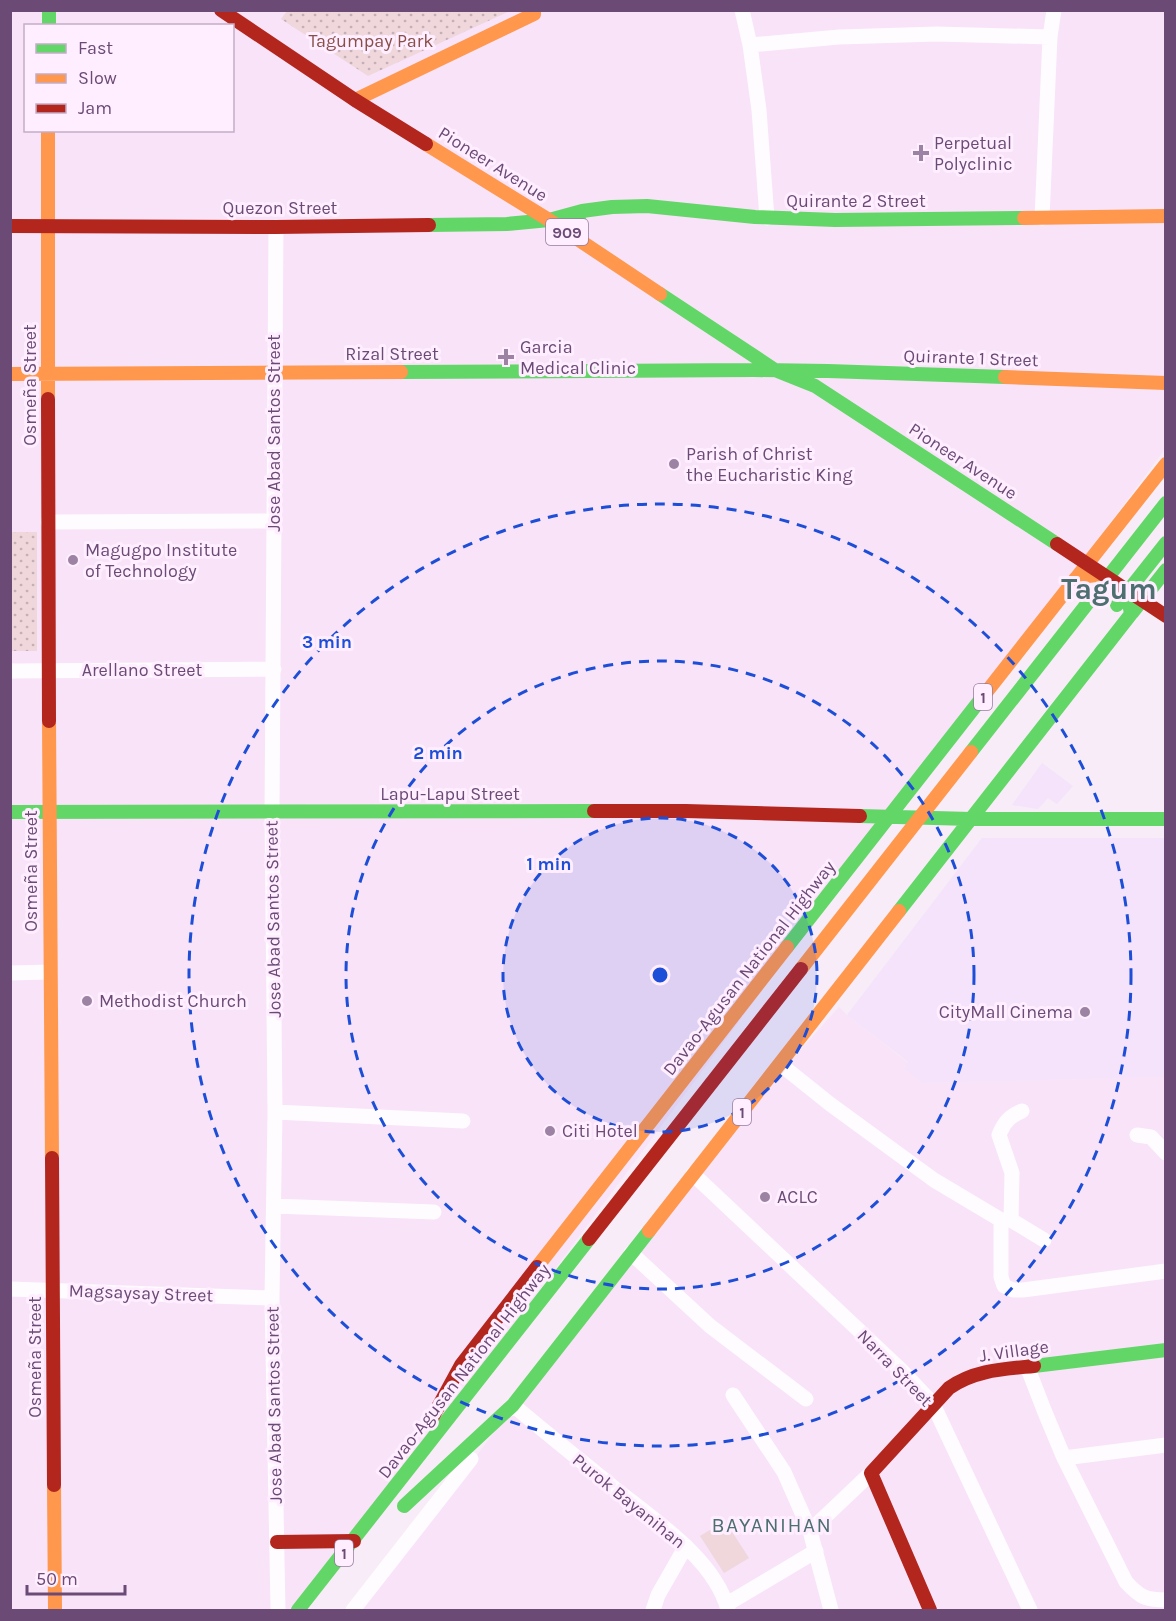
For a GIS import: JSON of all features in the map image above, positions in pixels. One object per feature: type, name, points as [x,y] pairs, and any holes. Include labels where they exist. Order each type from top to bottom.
[{"type":"main road","name":"Pioneer Avenue","points":[[222,10],[355,100],[549,220],[775,370],[815,386],[1166,616]]},
{"type":"main road","points":[[355,100],[536,12]]},
{"type":"main road","name":"Osmeña Street","points":[[48,132],[49,812],[55,1611]]},
{"type":"main road","name":"Quirante 2 Street","points":[[549,220],[582,211],[647,206],[767,218],[835,220],[1166,216]]},
{"type":"main road","points":[[570,234],[582,211]]},
{"type":"main road","name":"Quezon Street","points":[[10,226],[276,227],[507,224],[549,220]]},
{"type":"main road","name":"Pioneer Avenue","points":[[775,370],[785,385],[795,392]]},
{"type":"main road","name":"Rizal Street","points":[[10,374],[775,370]]},
{"type":"main road","name":"Quirante 1 Street","points":[[775,370],[1166,383]]},
{"type":"main road","name":"Davao-Agusan National Highway","points":[[390,1495],[461,1365],[890,816],[1072,575],[1087,565],[1166,464]]},
{"type":"main road","points":[[1090,587],[1166,491]]},
{"type":"main road","name":"Davao-Agusan National Highway","points":[[298,1611],[1166,503]]},
{"type":"main road","points":[[1112,606],[1166,532]]},
{"type":"main road","points":[[1112,606],[1166,543]]},
{"type":"main road","name":"Davao-Agusan National Highway","points":[[460,1435],[401,1510],[513,1405],[971,819],[1135,617],[1142,601],[1166,570]]},
{"type":"main road","points":[[1072,575],[1101,574]]},
{"type":"main road","points":[[1072,575],[1112,606],[1135,617]]},
{"type":"main road","points":[[1127,591],[1135,617]]},
{"type":"main road","points":[[930,834],[952,806]]},
{"type":"main road","name":"Lapu-Lapu Street","points":[[10,812],[686,812],[971,819],[1166,819]]},
{"type":"main road","name":"J. Village","points":[[872,1473],[933,1404],[959,1380],[983,1372],[1166,1350]]},
{"type":"main road","points":[[872,1473],[930,1611]]},
{"type":"main road","points":[[277,1542],[354,1541]]},
{"type":"street","points":[[742,10],[750,45],[759,110],[767,218]]},
{"type":"street","points":[[1042,218],[1050,37],[1054,10]]},
{"type":"street","points":[[750,45],[861,36],[937,34],[1050,37]]},
{"type":"street","name":"Jose Abad Santos Street","points":[[276,227],[272,813],[275,1112],[272,1298],[278,1611]]},
{"type":"street","points":[[48,522],[274,521]]},
{"type":"street","name":"Arellano Street","points":[[10,671],[274,669]]},
{"type":"street","points":[[10,973],[50,972]]},
{"type":"street","points":[[780,1064],[830,1104],[934,1180],[1044,1240]]},
{"type":"street","points":[[1022,1111],[1004,1123],[999,1134],[1012,1173],[1001,1277],[1004,1286],[1013,1290],[1023,1290],[1166,1271]]},
{"type":"street","points":[[275,1112],[463,1121]]},
{"type":"street","points":[[1137,1135],[1151,1137],[1166,1153]]},
{"type":"street","name":"Narra Street","points":[[693,1174],[901,1370],[933,1404],[1030,1611]]},
{"type":"street","points":[[274,1206],[434,1212]]},
{"type":"street","points":[[631,1254],[710,1326],[806,1399]]},
{"type":"street","name":"Magsaysay Street","points":[[10,1289],[272,1298]]},
{"type":"street","points":[[1027,1366],[1064,1458],[1126,1582],[1144,1598],[1166,1600]]},
{"type":"street","points":[[733,1395],[784,1472],[810,1531],[831,1611]]},
{"type":"street","points":[[355,1610],[513,1405]]},
{"type":"street","name":"Purok Bayanihan","points":[[513,1405],[686,1546],[711,1574],[722,1591],[728,1607]]},
{"type":"street","points":[[1064,1458],[1166,1445]]},
{"type":"street","points":[[810,1531],[872,1473]]},
{"type":"street","points":[[653,1611],[658,1595],[686,1546]]},
{"type":"street","points":[[728,1607],[816,1551]]},
{"type":"shaded area","points":[[11,11],[1165,11],[1165,449],[301,1610],[11,1610]]},
{"type":"shaded area","points":[[1042,763],[1073,786],[1057,804],[1048,798],[1038,809],[1012,805]]},
{"type":"shaded area","points":[[982,838],[1165,838],[1165,1077],[923,1083],[904,1068],[908,1062],[847,1015]]},
{"type":"shaded area","points":[[839,1007],[908,1063],[904,1067],[924,1083],[1165,1077],[1165,1610],[359,1610],[697,1166]]},
{"type":"green space","name":"Tagumpay Park","points":[[287,11],[510,11],[368,76],[281,19]]},
{"type":"green space","points":[[11,532],[37,532],[37,651],[11,651]]},
{"type":"green space","points":[[725,1521],[749,1558],[724,1573],[700,1536]]},
{"type":"traffic: fast","points":[[49,10],[49,24]]},
{"type":"traffic: fast","points":[[429,225],[507,224],[549,220],[582,211],[612,207],[647,206],[755,217],[835,220],[1024,218]]},
{"type":"traffic: fast","points":[[570,234],[582,211]]},
{"type":"traffic: fast","points":[[660,294],[775,370],[815,386],[1057,544]]},
{"type":"traffic: fast","points":[[401,372],[754,370],[1005,377]]},
{"type":"traffic: fast","points":[[971,752],[1166,503]]},
{"type":"traffic: fast","points":[[1117,605],[1166,543]]},
{"type":"traffic: fast","points":[[1132,613],[1166,570]]},
{"type":"traffic: fast","points":[[899,911],[1131,614],[1127,591]]},
{"type":"traffic: fast","points":[[787,947],[981,699]]},
{"type":"traffic: fast","points":[[10,812],[594,811]]},
{"type":"traffic: fast","points":[[860,816],[971,819],[1166,819]]},
{"type":"traffic: fast","points":[[404,1506],[513,1405],[649,1231]]},
{"type":"traffic: fast","points":[[298,1610],[589,1239]]},
{"type":"traffic: fast","points":[[1034,1366],[1166,1350]]},
{"type":"traffic: slow","points":[[355,100],[534,14],[534,10]]},
{"type":"traffic: slow","points":[[48,132],[48,399]]},
{"type":"traffic: slow","points":[[426,144],[549,220],[660,294]]},
{"type":"traffic: slow","points":[[1024,218],[1166,216]]},
{"type":"traffic: slow","points":[[10,374],[401,372]]},
{"type":"traffic: slow","points":[[1005,377],[1166,383]]},
{"type":"traffic: slow","points":[[1077,577],[1166,464]]},
{"type":"traffic: slow","points":[[981,699],[1076,578],[1101,574]]},
{"type":"traffic: slow","points":[[49,721],[52,1158]]},
{"type":"traffic: slow","points":[[801,969],[971,752]]},
{"type":"traffic: slow","points":[[649,1231],[899,911]]},
{"type":"traffic: slow","points":[[537,1267],[787,947]]},
{"type":"traffic: slow","points":[[54,1485],[55,1610]]},
{"type":"traffic: jam","points":[[221,10],[355,100],[426,144]]},
{"type":"traffic: jam","points":[[10,226],[429,225]]},
{"type":"traffic: jam","points":[[48,399],[49,721]]},
{"type":"traffic: jam","points":[[1057,544],[1166,616]]},
{"type":"traffic: jam","points":[[594,811],[860,816]]},
{"type":"traffic: jam","points":[[589,1239],[801,969]]},
{"type":"traffic: jam","points":[[52,1158],[54,1485]]},
{"type":"traffic: jam","points":[[431,1420],[461,1365],[537,1267]]},
{"type":"traffic: jam","points":[[930,1610],[871,1473],[949,1388],[979,1374],[1034,1366]]},
{"type":"traffic: jam","points":[[277,1542],[354,1541]]},
{"type":"place","name":"Perpetual Polyclinic","points":[[921,153]]},
{"type":"place","name":"Garcia Medical Clinic","points":[[506,357]]},
{"type":"place","name":"Parish of Christ the Eucharistic King","points":[[674,464]]},
{"type":"place","name":"Magugpo Institute of Technology","points":[[73,560]]},
{"type":"place","name":"Methodist Church","points":[[87,1001]]},
{"type":"place","name":"CityMall Cinema","points":[[1085,1012]]},
{"type":"place","name":"Citi Hotel","points":[[550,1131]]},
{"type":"place","name":"ACLC","points":[[765,1197]]},
{"type":"district","name":"Tagum","points":[[1109,589]]},
{"type":"district","name":"BAYANIHAN","points":[[772,1525]]}]
